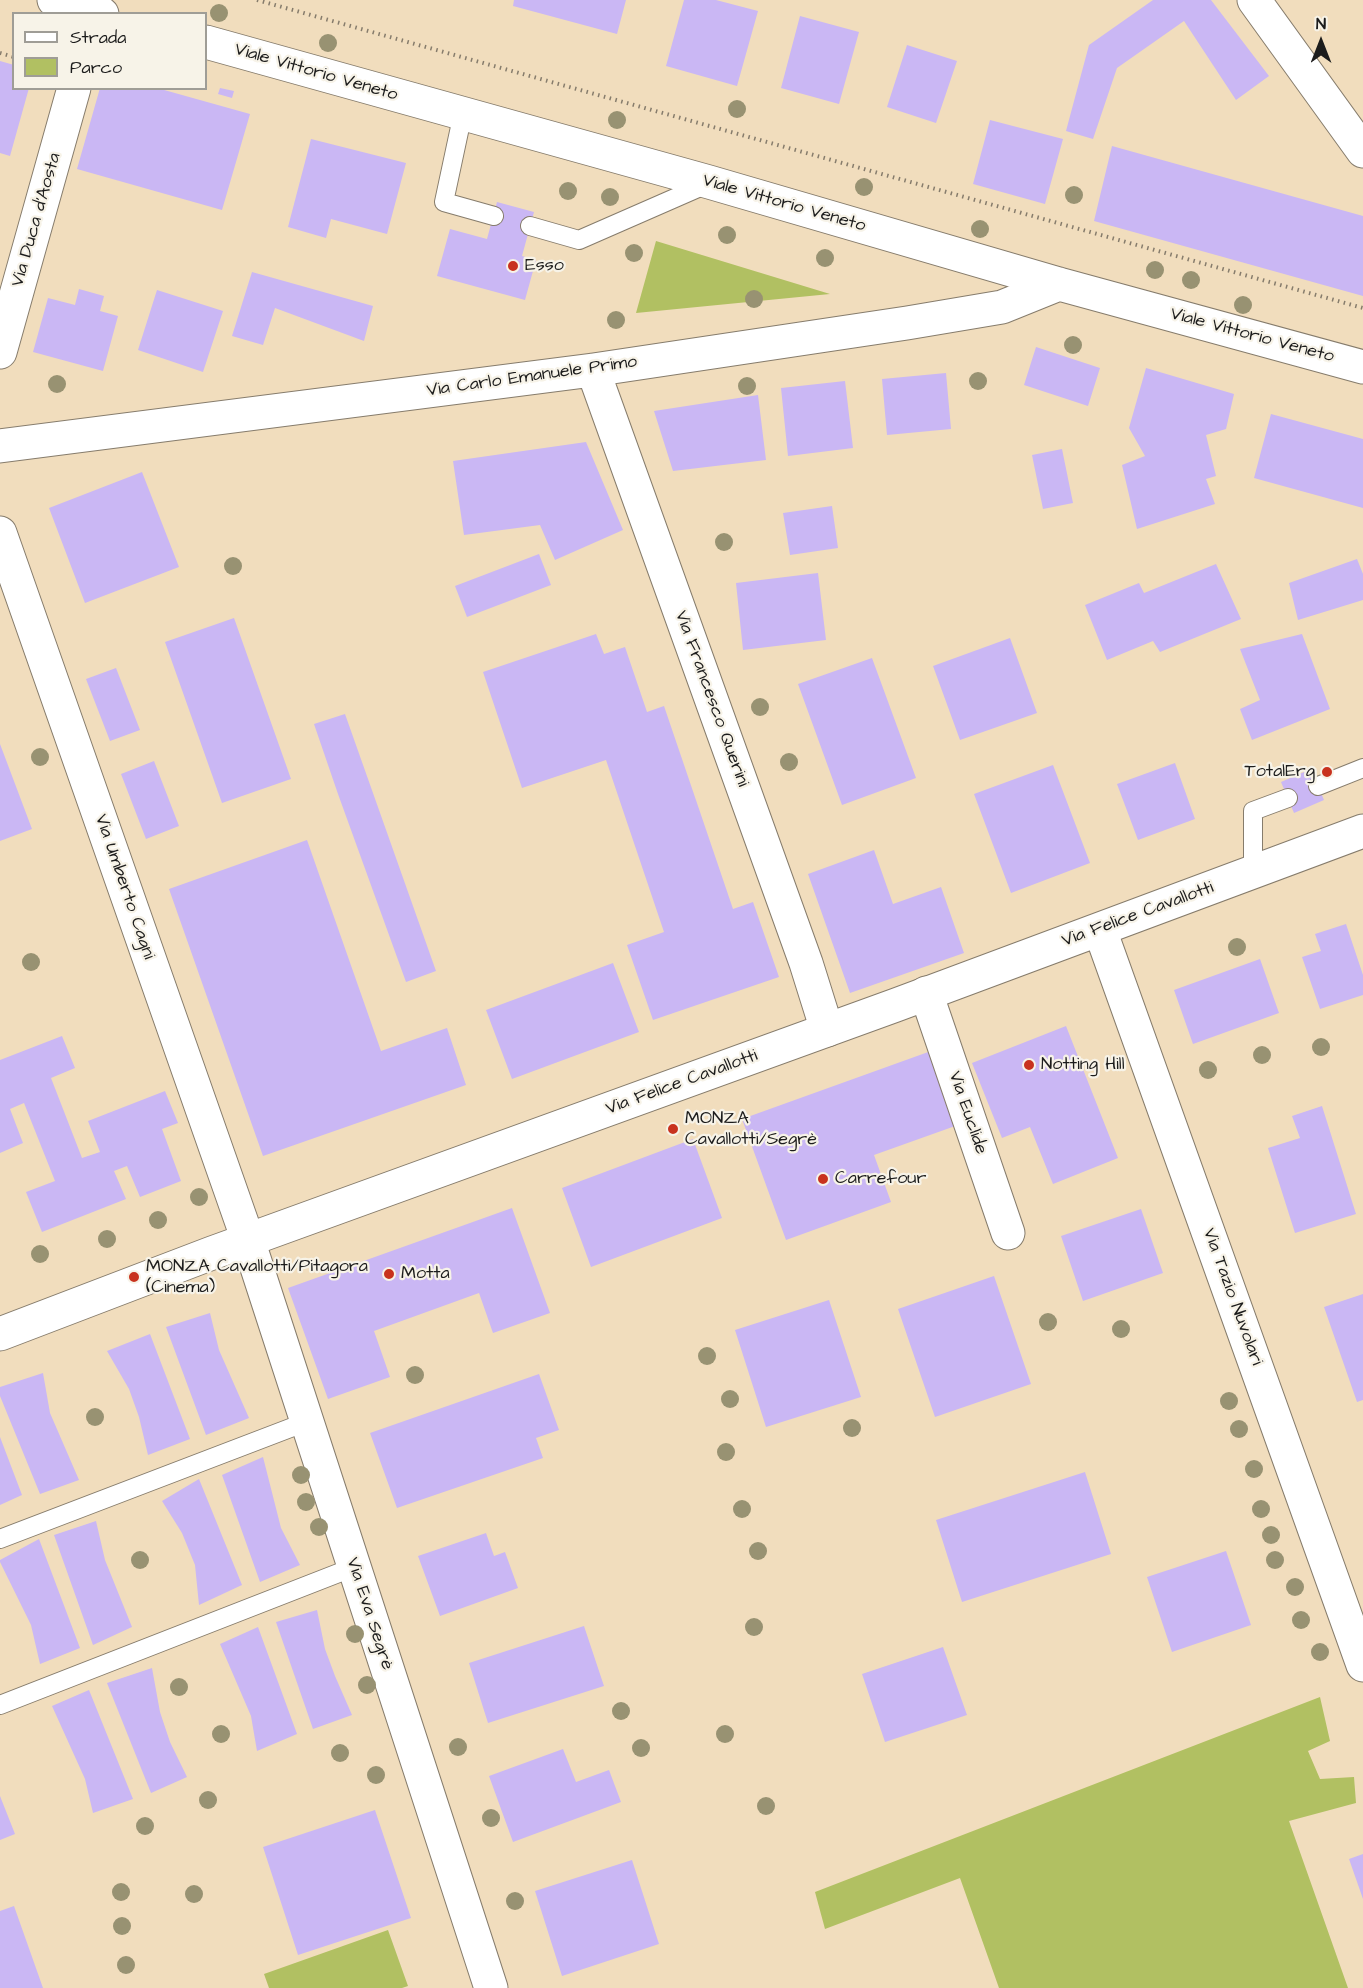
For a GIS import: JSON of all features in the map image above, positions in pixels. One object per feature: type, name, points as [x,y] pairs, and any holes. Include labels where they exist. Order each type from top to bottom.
[{"type":"street","points":[[54,0],[98,10]]},
{"type":"street","points":[[1254,0],[1363,152]]},
{"type":"street","name":"Viale Vittorio Veneto","points":[[207,42],[710,182],[1059,284],[1363,367]]},
{"type":"street","name":"Via Duca d'Aosta","points":[[0,352],[73,90]]},
{"type":"street","name":"Via Carlo Emanuele Primo","points":[[0,446],[593,370],[895,325],[1002,307],[1059,284]]},
{"type":"street","name":"Via Francesco Querini","points":[[593,370],[806,963],[827,1030]]},
{"type":"street","name":"Via Umberto Cagni","points":[[0,533],[248,1240]]},
{"type":"street","name":"Via Felice Cavallotti","points":[[0,1334],[248,1240],[1100,930],[1363,831]]},
{"type":"street","name":"Via Tazio Nuvolari","points":[[1100,930],[1363,1665]]},
{"type":"street","name":"Via Euclide","points":[[926,993],[1008,1233]]},
{"type":"street","name":"Via Eva Segrè","points":[[248,1240],[491,1988]]},
{"type":"lane","points":[[463,113],[444,202],[494,216]]},
{"type":"lane","points":[[530,226],[579,240],[710,182]]},
{"type":"lane","points":[[1318,786],[1363,768]]},
{"type":"lane","points":[[1253,872],[1253,811],[1287,798]]},
{"type":"lane","points":[[0,1539],[306,1422]]},
{"type":"lane","points":[[0,1705],[354,1567]]},
{"type":"path","points":[[257,0],[1363,308]]},
{"type":"green space","points":[[656,241],[830,294],[636,313]]},
{"type":"green space","points":[[1320,1697],[1330,1741],[1308,1751],[1320,1779],[1354,1777],[1356,1803],[1289,1821],[1348,1988],[999,1988],[960,1878],[825,1929],[815,1892]]},
{"type":"green space","points":[[388,1930],[408,1986],[402,1988],[269,1988],[264,1974]]},
{"type":"building","points":[[514,0],[626,0],[617,34],[513,6]]},
{"type":"building","points":[[684,0],[716,0],[758,11],[737,86],[666,66]]},
{"type":"building","points":[[1153,0],[1211,0],[1269,76],[1236,100],[1184,21],[1117,68],[1093,139],[1066,131],[1089,45]]},
{"type":"building","points":[[800,16],[859,32],[839,104],[781,88]]},
{"type":"building","points":[[907,45],[957,61],[936,123],[887,107]]},
{"type":"building","points":[[0,61],[12,64],[12,90],[28,90],[10,156],[0,153]]},
{"type":"building","points":[[220,88],[234,91],[232,98],[218,94]]},
{"type":"building","points":[[99,90],[164,90],[250,114],[222,210],[77,169]]},
{"type":"building","points":[[990,120],[1063,139],[1045,204],[973,184]]},
{"type":"building","points":[[311,139],[406,163],[387,234],[331,219],[326,238],[288,227]]},
{"type":"building","points":[[1112,146],[1363,216],[1363,296],[1094,221]]},
{"type":"building","points":[[497,202],[534,212],[522,256],[536,260],[525,300],[437,276],[450,229],[487,239]]},
{"type":"building","points":[[252,272],[373,306],[364,341],[275,308],[263,345],[232,336]]},
{"type":"building","points":[[79,289],[104,296],[100,311],[118,316],[103,371],[33,352],[48,298],[75,305]]},
{"type":"building","points":[[157,290],[223,311],[203,372],[138,350]]},
{"type":"building","points":[[1036,347],[1100,368],[1088,406],[1024,385]]},
{"type":"building","points":[[1146,368],[1234,394],[1226,429],[1206,435],[1216,476],[1206,479],[1215,504],[1137,529],[1122,465],[1145,456],[1129,428]]},
{"type":"building","points":[[946,373],[951,429],[887,435],[882,379]]},
{"type":"building","points":[[845,381],[853,448],[788,456],[781,388]]},
{"type":"building","points":[[758,395],[766,460],[673,471],[654,411]]},
{"type":"building","points":[[1271,414],[1363,439],[1363,508],[1254,478]]},
{"type":"building","points":[[586,442],[623,530],[555,560],[540,525],[464,535],[453,461]]},
{"type":"building","points":[[1062,449],[1073,503],[1043,509],[1032,455]]},
{"type":"building","points":[[142,472],[179,567],[85,603],[49,508]]},
{"type":"building","points":[[832,506],[838,548],[790,555],[783,513]]},
{"type":"building","points":[[539,554],[551,585],[467,617],[455,586]]},
{"type":"building","points":[[1357,559],[1363,574],[1363,600],[1298,620],[1289,583]]},
{"type":"building","points":[[1216,564],[1241,619],[1160,652],[1153,641],[1107,660],[1085,605],[1139,583],[1144,593]]},
{"type":"building","points":[[818,573],[826,640],[743,650],[736,583]]},
{"type":"building","points":[[234,618],[291,779],[222,803],[165,642]]},
{"type":"building","points":[[596,634],[604,654],[625,647],[647,712],[664,706],[733,909],[753,902],[779,977],[653,1020],[627,945],[664,932],[606,760],[522,788],[483,672]]},
{"type":"building","points":[[1302,634],[1330,709],[1252,740],[1240,709],[1260,700],[1240,649]]},
{"type":"building","points":[[1010,638],[1037,713],[960,740],[933,666]]},
{"type":"building","points":[[872,658],[916,778],[842,805],[798,684]]},
{"type":"building","points":[[116,668],[140,730],[110,741],[86,679]]},
{"type":"building","points":[[345,714],[436,971],[406,982],[314,724]]},
{"type":"building","points":[[0,744],[32,829],[0,841]]},
{"type":"building","points":[[154,761],[179,826],[146,839],[121,774]]},
{"type":"building","points":[[1175,763],[1195,819],[1138,840],[1117,784]]},
{"type":"building","points":[[1053,765],[1090,863],[1011,893],[974,794]]},
{"type":"building","points":[[1311,769],[1324,800],[1294,813],[1281,782]]},
{"type":"building","points":[[307,840],[381,1051],[447,1028],[466,1085],[263,1156],[169,889]]},
{"type":"building","points":[[874,850],[893,904],[941,887],[964,953],[850,993],[808,874]]},
{"type":"building","points":[[1346,924],[1363,975],[1363,995],[1320,1009],[1302,957],[1321,951],[1315,934]]},
{"type":"building","points":[[1260,959],[1279,1013],[1193,1044],[1174,990]]},
{"type":"building","points":[[613,963],[639,1032],[512,1079],[486,1010]]},
{"type":"building","points":[[1066,1026],[1118,1158],[1053,1184],[1030,1127],[1002,1138],[972,1063]]},
{"type":"building","points":[[62,1036],[75,1068],[51,1078],[82,1158],[100,1152],[88,1121],[165,1091],[178,1123],[162,1129],[181,1181],[140,1197],[127,1166],[114,1171],[126,1199],[42,1232],[26,1192],[55,1181],[24,1103],[10,1109],[23,1143],[0,1153],[0,1060]]},
{"type":"building","name":"Carrefour","points":[[931,1051],[958,1125],[874,1155],[891,1202],[786,1240],[742,1119]]},
{"type":"building","points":[[1322,1106],[1356,1214],[1295,1233],[1268,1148],[1300,1138],[1292,1116]]},
{"type":"building","points":[[693,1139],[722,1218],[591,1267],[562,1188]]},
{"type":"building","points":[[512,1208],[550,1313],[493,1333],[479,1293],[374,1331],[390,1377],[328,1399],[288,1288]]},
{"type":"building","points":[[1141,1209],[1163,1273],[1083,1301],[1061,1236]]},
{"type":"building","points":[[994,1276],[1031,1384],[935,1417],[898,1309]]},
{"type":"building","points":[[1363,1294],[1363,1400],[1357,1402],[1324,1307]]},
{"type":"building","points":[[829,1300],[861,1397],[766,1427],[735,1330]]},
{"type":"building","points":[[210,1313],[219,1350],[249,1418],[206,1435],[166,1327]]},
{"type":"building","points":[[150,1334],[190,1439],[148,1455],[139,1417],[129,1389],[107,1351]]},
{"type":"building","points":[[43,1373],[50,1413],[79,1480],[40,1494],[0,1396],[0,1387]]},
{"type":"building","points":[[539,1374],[559,1430],[536,1438],[543,1458],[397,1508],[370,1433]]},
{"type":"building","points":[[0,1437],[22,1495],[0,1505]]},
{"type":"building","points":[[263,1457],[281,1528],[300,1565],[260,1582],[222,1475]]},
{"type":"building","points":[[1085,1472],[1111,1554],[962,1602],[936,1520]]},
{"type":"building","points":[[199,1479],[242,1585],[199,1605],[195,1565],[182,1533],[162,1501]]},
{"type":"building","points":[[96,1521],[105,1560],[132,1627],[93,1645],[54,1535]]},
{"type":"building","points":[[486,1533],[494,1556],[505,1552],[518,1588],[440,1616],[418,1556]]},
{"type":"building","points":[[39,1539],[80,1648],[40,1664],[31,1625],[0,1562]]},
{"type":"building","points":[[1226,1551],[1251,1625],[1172,1652],[1147,1577]]},
{"type":"building","points":[[317,1610],[325,1649],[352,1715],[313,1729],[276,1622]]},
{"type":"building","points":[[584,1626],[604,1686],[488,1723],[469,1663]]},
{"type":"building","points":[[258,1627],[297,1734],[257,1751],[251,1716],[220,1644]]},
{"type":"building","points":[[943,1647],[967,1715],[885,1742],[862,1674]]},
{"type":"building","points":[[152,1668],[160,1712],[170,1742],[187,1777],[151,1793],[107,1683]]},
{"type":"building","points":[[89,1690],[133,1799],[93,1813],[85,1779],[52,1706]]},
{"type":"building","points":[[563,1749],[576,1782],[609,1770],[621,1802],[513,1842],[489,1776]]},
{"type":"building","points":[[0,1796],[15,1834],[0,1840]]},
{"type":"building","points":[[375,1810],[411,1918],[298,1955],[263,1847]]},
{"type":"building","points":[[1363,1854],[1363,1899],[1349,1859]]},
{"type":"building","points":[[632,1860],[659,1944],[562,1976],[535,1891]]},
{"type":"building","points":[[14,1906],[43,1988],[0,1988],[0,1911]]},
{"type":"place","name":"Esso","points":[[513,266]]},
{"type":"place","name":"TotalErg","points":[[1327,772]]},
{"type":"place","name":"Notting Hill","points":[[1029,1065]]},
{"type":"place","name":"MONZA Cavallotti/Segrè","points":[[673,1129]]},
{"type":"place","name":"Carrefour","points":[[823,1179]]},
{"type":"place","name":"Motta","points":[[389,1274]]},
{"type":"place","name":"MONZA Cavallotti/Pitagora (Cinema)","points":[[134,1277]]}]
